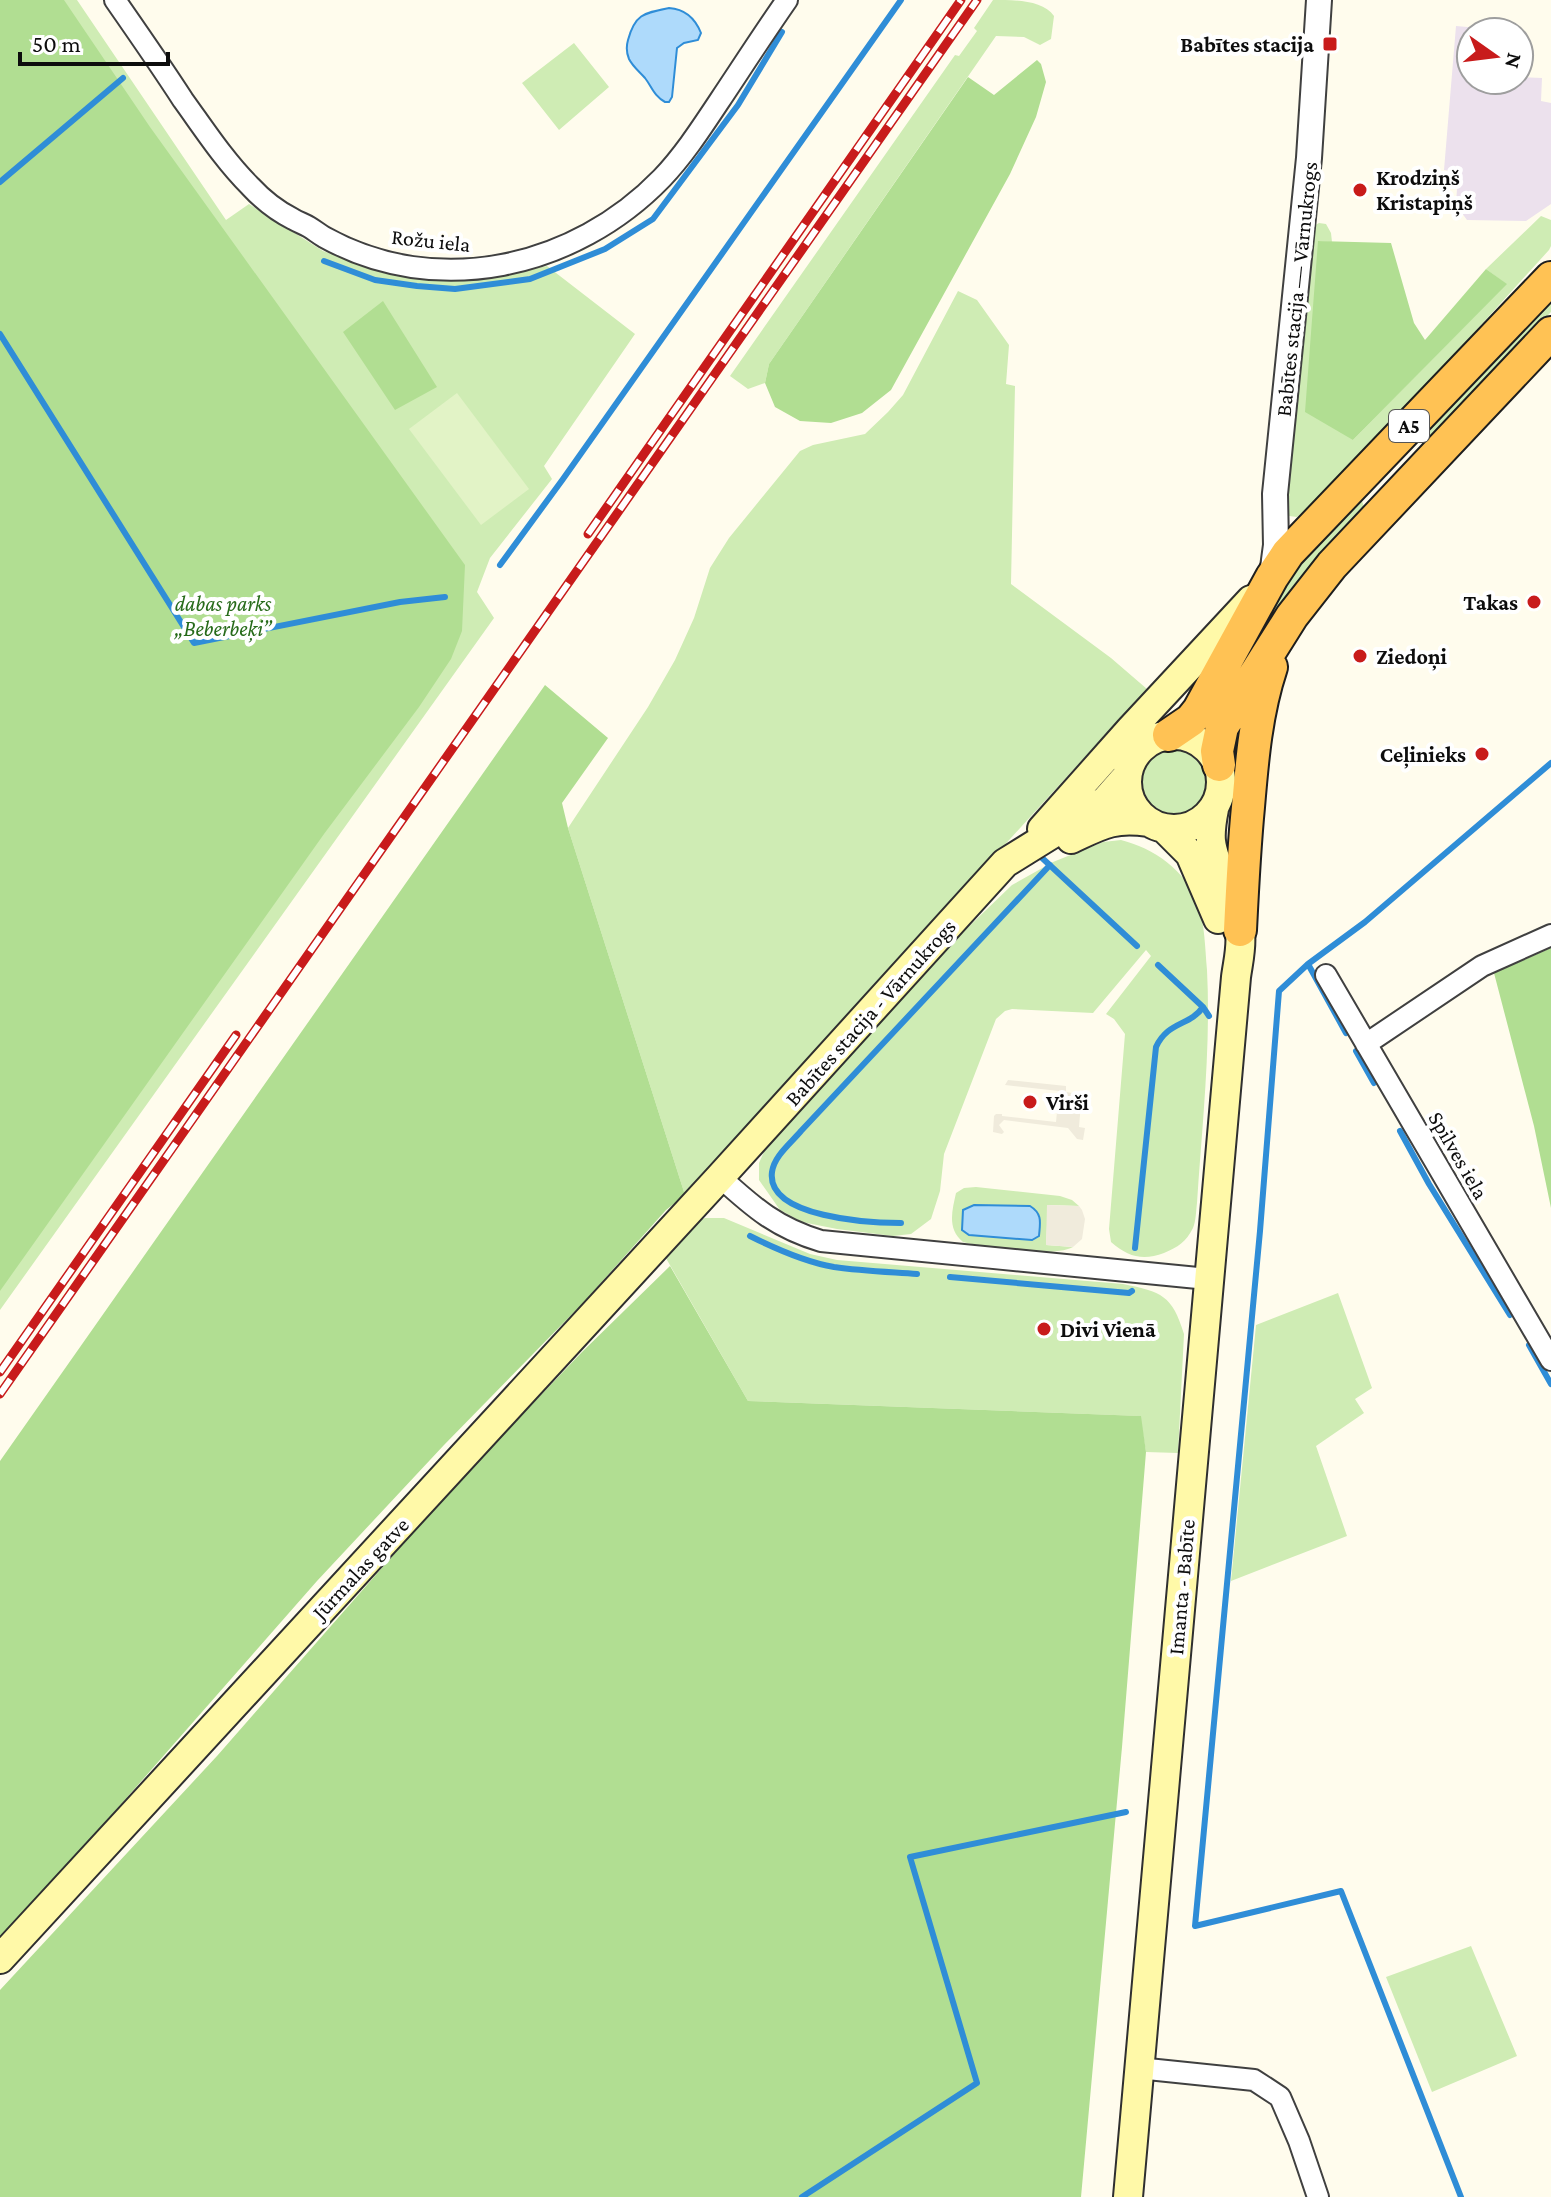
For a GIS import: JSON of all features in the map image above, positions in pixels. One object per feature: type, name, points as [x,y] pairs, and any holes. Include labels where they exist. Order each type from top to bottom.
[{"type":"highway","name":"A5","points":[[1169,735],[1191,720],[1199,710],[1288,553],[1551,278]]},
{"type":"highway","name":"A5","points":[[1219,765],[1217,751],[1222,727],[1292,616],[1332,565],[1551,333]]},
{"type":"highway","points":[[1240,930],[1254,737],[1268,675],[1292,616]]},
{"type":"main road","name":"A5","points":[[1023,851],[1272,577]]},
{"type":"main road","points":[[1181,735],[1194,739],[1213,754],[1219,765],[1221,788],[1214,809],[1187,828],[1156,825],[1138,813],[1131,802],[1127,776],[1131,764],[1146,744],[1157,738],[1181,735]]},
{"type":"main road","name":"Babītes stacija - Vārnukrogs","points":[[720,1177],[1005,863],[1105,801],[1127,776]]},
{"type":"main road","name":"Imanta - Babīte","points":[[1128,2197],[1208,1279],[1240,953],[1240,930],[1211,844],[1214,809]]},
{"type":"main road","name":"Babītes stacija - Vārnukrogs","points":[[1023,851],[1070,839],[1114,821],[1128,819],[1156,825]]},
{"type":"main road","name":"Imanta - Babīte","points":[[1156,825],[1184,845],[1190,854],[1212,901],[1236,977]]},
{"type":"main road","name":"Jūrmalas gatve","points":[[0,1959],[720,1177]]},
{"type":"street","name":"Rožu iela","points":[[115,0],[210,138],[262,198],[321,236],[352,250],[396,263],[452,270],[526,261],[559,249],[592,233],[638,201],[689,145],[787,0]]},
{"type":"street","name":"Babītes stacija — Vārnukrogs","points":[[1272,577],[1276,545],[1275,494],[1309,158],[1319,0]]},
{"type":"street","points":[[1366,1044],[1482,966],[1551,935]]},
{"type":"street","name":"Spilves iela","points":[[1326,975],[1551,1360]]},
{"type":"street","points":[[720,1177],[775,1223],[796,1234],[821,1241],[1208,1279]]},
{"type":"street","points":[[1138,2068],[1254,2080],[1280,2097],[1318,2197]]},
{"type":"shaded area","points":[[1455,38],[1455,96],[1535,96],[1535,78],[1542,78],[1541,101],[1551,103],[1551,204],[1526,221],[1467,220],[1456,205],[1458,172],[1444,170]]},
{"type":"shaded area","points":[[1008,1080],[1066,1086],[1066,1092],[1078,1094],[1081,1103],[1079,1127],[1085,1128],[1083,1140],[1077,1139],[1068,1128],[1004,1120],[999,1125],[1004,1132],[993,1132],[996,1114],[1056,1122],[1059,1091],[1005,1085]]},
{"type":"shaded area","points":[[1047,1205],[1079,1206],[1082,1210],[1085,1219],[1082,1239],[1073,1247],[1046,1245]]},
{"type":"green space","name":"dabas parks „Beberbeķi”","points":[[0,0],[77,0],[226,220],[249,204],[323,251],[383,273],[433,281],[496,277],[547,266],[635,334],[544,466],[552,479],[490,558],[477,592],[494,618],[0,1310]]},
{"type":"green space","name":"dabas parks „Beberbeķi”","points":[[0,0],[64,0],[150,127],[465,565],[462,631],[451,659],[0,1291]]},
{"type":"green space","points":[[993,0],[1027,2],[1049,11],[1054,16],[1051,39],[1040,45],[1024,37],[996,36],[769,364],[765,383],[748,389],[730,376],[955,55],[959,56],[977,31],[974,28]]},
{"type":"green space","points":[[574,43],[609,87],[559,130],[522,83]]},
{"type":"green space","points":[[1037,60],[1046,82],[1036,117],[1010,174],[891,390],[862,413],[831,423],[800,421],[775,407],[765,383],[769,364],[968,77],[994,95]]},
{"type":"green space","points":[[1541,216],[1551,220],[1549,250],[1423,389],[1313,503],[1297,517],[1289,516],[1288,498],[1312,227],[1319,223],[1326,224],[1331,233],[1332,242],[1319,241],[1353,440],[1506,284],[1486,269]]},
{"type":"green space","points":[[1318,241],[1391,243],[1414,323],[1425,340],[1486,269],[1507,284],[1353,440],[1305,412]]},
{"type":"green space","points":[[958,291],[977,300],[1009,345],[1006,384],[1015,386],[1011,584],[1111,658],[1147,689],[685,1195],[568,828],[648,707],[675,660],[694,618],[710,568],[729,538],[800,451],[813,445],[865,434],[888,412],[903,395]]},
{"type":"green space","points":[[1551,297],[1551,312],[1424,444],[1417,438]]},
{"type":"green space","points":[[383,301],[437,387],[395,410],[343,332]]},
{"type":"green space","points":[[457,393],[529,489],[481,525],[409,429]]},
{"type":"green space","points":[[1360,496],[1365,509],[1217,720],[1266,609],[1313,546]]},
{"type":"green space","points":[[545,685],[608,738],[562,803],[685,1195],[666,1210],[582,1304],[317,1581],[0,1942],[0,1461]]},
{"type":"green space","points":[[1174,742],[1189,745],[1202,754],[1211,767],[1214,782],[1211,797],[1202,810],[1189,819],[1174,822],[1159,819],[1146,810],[1137,797],[1134,782],[1137,767],[1146,754],[1159,745]]},
{"type":"green space","points":[[1121,840],[1156,855],[1177,871],[1193,892],[1203,928],[1208,999],[1205,1087],[1195,1219],[1193,1228],[1184,1240],[1164,1253],[1136,1256],[1111,1242],[1109,1229],[1125,1034],[1106,1014],[1151,956],[1146,950],[1093,1013],[1012,1009],[996,1019],[944,1154],[940,1191],[931,1219],[911,1234],[893,1236],[837,1229],[802,1222],[780,1210],[759,1180],[759,1163],[767,1145],[932,962],[1012,885],[1053,862],[1103,842]]},
{"type":"green space","points":[[1551,948],[1551,1208],[1534,1126],[1494,973]]},
{"type":"green space","points":[[964,1188],[1072,1200],[1079,1206],[1048,1205],[1046,1245],[1073,1247],[1036,1252],[963,1242],[953,1226],[956,1193]]},
{"type":"green space","points":[[705,1218],[724,1218],[810,1254],[837,1260],[1123,1284],[1156,1293],[1170,1303],[1184,1334],[1178,1453],[1146,1452],[1140,1416],[748,1401],[663,1253],[692,1223]]},
{"type":"green space","points":[[670,1266],[748,1401],[1141,1416],[1146,1452],[1081,2197],[0,2197],[0,1990],[217,1756],[452,1488],[582,1352]]},
{"type":"green space","points":[[1338,1293],[1372,1388],[1355,1399],[1364,1413],[1316,1446],[1347,1536],[1231,1581],[1256,1325]]},
{"type":"green space","points":[[1471,1946],[1517,2056],[1432,2092],[1386,1977]]},
{"type":"water","points":[[669,8],[688,15],[701,33],[698,40],[677,48],[672,97],[665,102],[631,62],[627,47],[637,20],[647,13]]},
{"type":"water","points":[[974,1205],[1030,1206],[1039,1216],[1039,1236],[1032,1240],[969,1235],[962,1230],[963,1210]]},
{"type":"waterway","points":[[500,565],[901,0]]},
{"type":"waterway","points":[[324,261],[375,280],[455,289],[530,279],[605,249],[653,219],[738,105],[782,32]]},
{"type":"waterway","points":[[0,182],[123,78]]},
{"type":"waterway","points":[[0,334],[194,643],[400,602],[445,597]]},
{"type":"waterway","points":[[1461,2197],[1341,1891],[1195,1926],[1260,1231],[1279,991],[1551,763]]},
{"type":"waterway","points":[[1041,857],[1137,946]]},
{"type":"waterway","points":[[901,1223],[846,1219],[803,1208],[786,1199],[775,1187],[773,1166],[788,1145],[1050,865]]},
{"type":"waterway","points":[[1308,964],[1346,1033]]},
{"type":"waterway","points":[[1158,965],[1209,1016]]},
{"type":"waterway","points":[[1135,1248],[1156,1047],[1167,1032],[1192,1018],[1203,1007]]},
{"type":"waterway","points":[[1356,1051],[1374,1083]]},
{"type":"waterway","points":[[1400,1131],[1510,1315]]},
{"type":"waterway","points":[[750,1236],[823,1265],[917,1274]]},
{"type":"waterway","points":[[950,1277],[1132,1291]]},
{"type":"waterway","points":[[1529,1345],[1551,1384]]},
{"type":"waterway","points":[[802,2197],[977,2083],[910,1857],[1126,1812]]},
{"type":"railway","points":[[588,534],[961,0]]},
{"type":"railway","points":[[0,1394],[977,0]]},
{"type":"railway","points":[[0,1372],[236,1035]]},
{"type":"place","name":"Babītes stacija","points":[[1330,44]]},
{"type":"place","name":"Krodziņš Kristapiņš","points":[[1360,190]]},
{"type":"place","name":"Takas","points":[[1534,602]]},
{"type":"place","name":"Ziedoņi","points":[[1360,656]]},
{"type":"place","name":"Ceļinieks","points":[[1482,754]]},
{"type":"place","name":"Virši","points":[[1030,1102]]},
{"type":"place","name":"Divi Vienā","points":[[1044,1329]]}]
